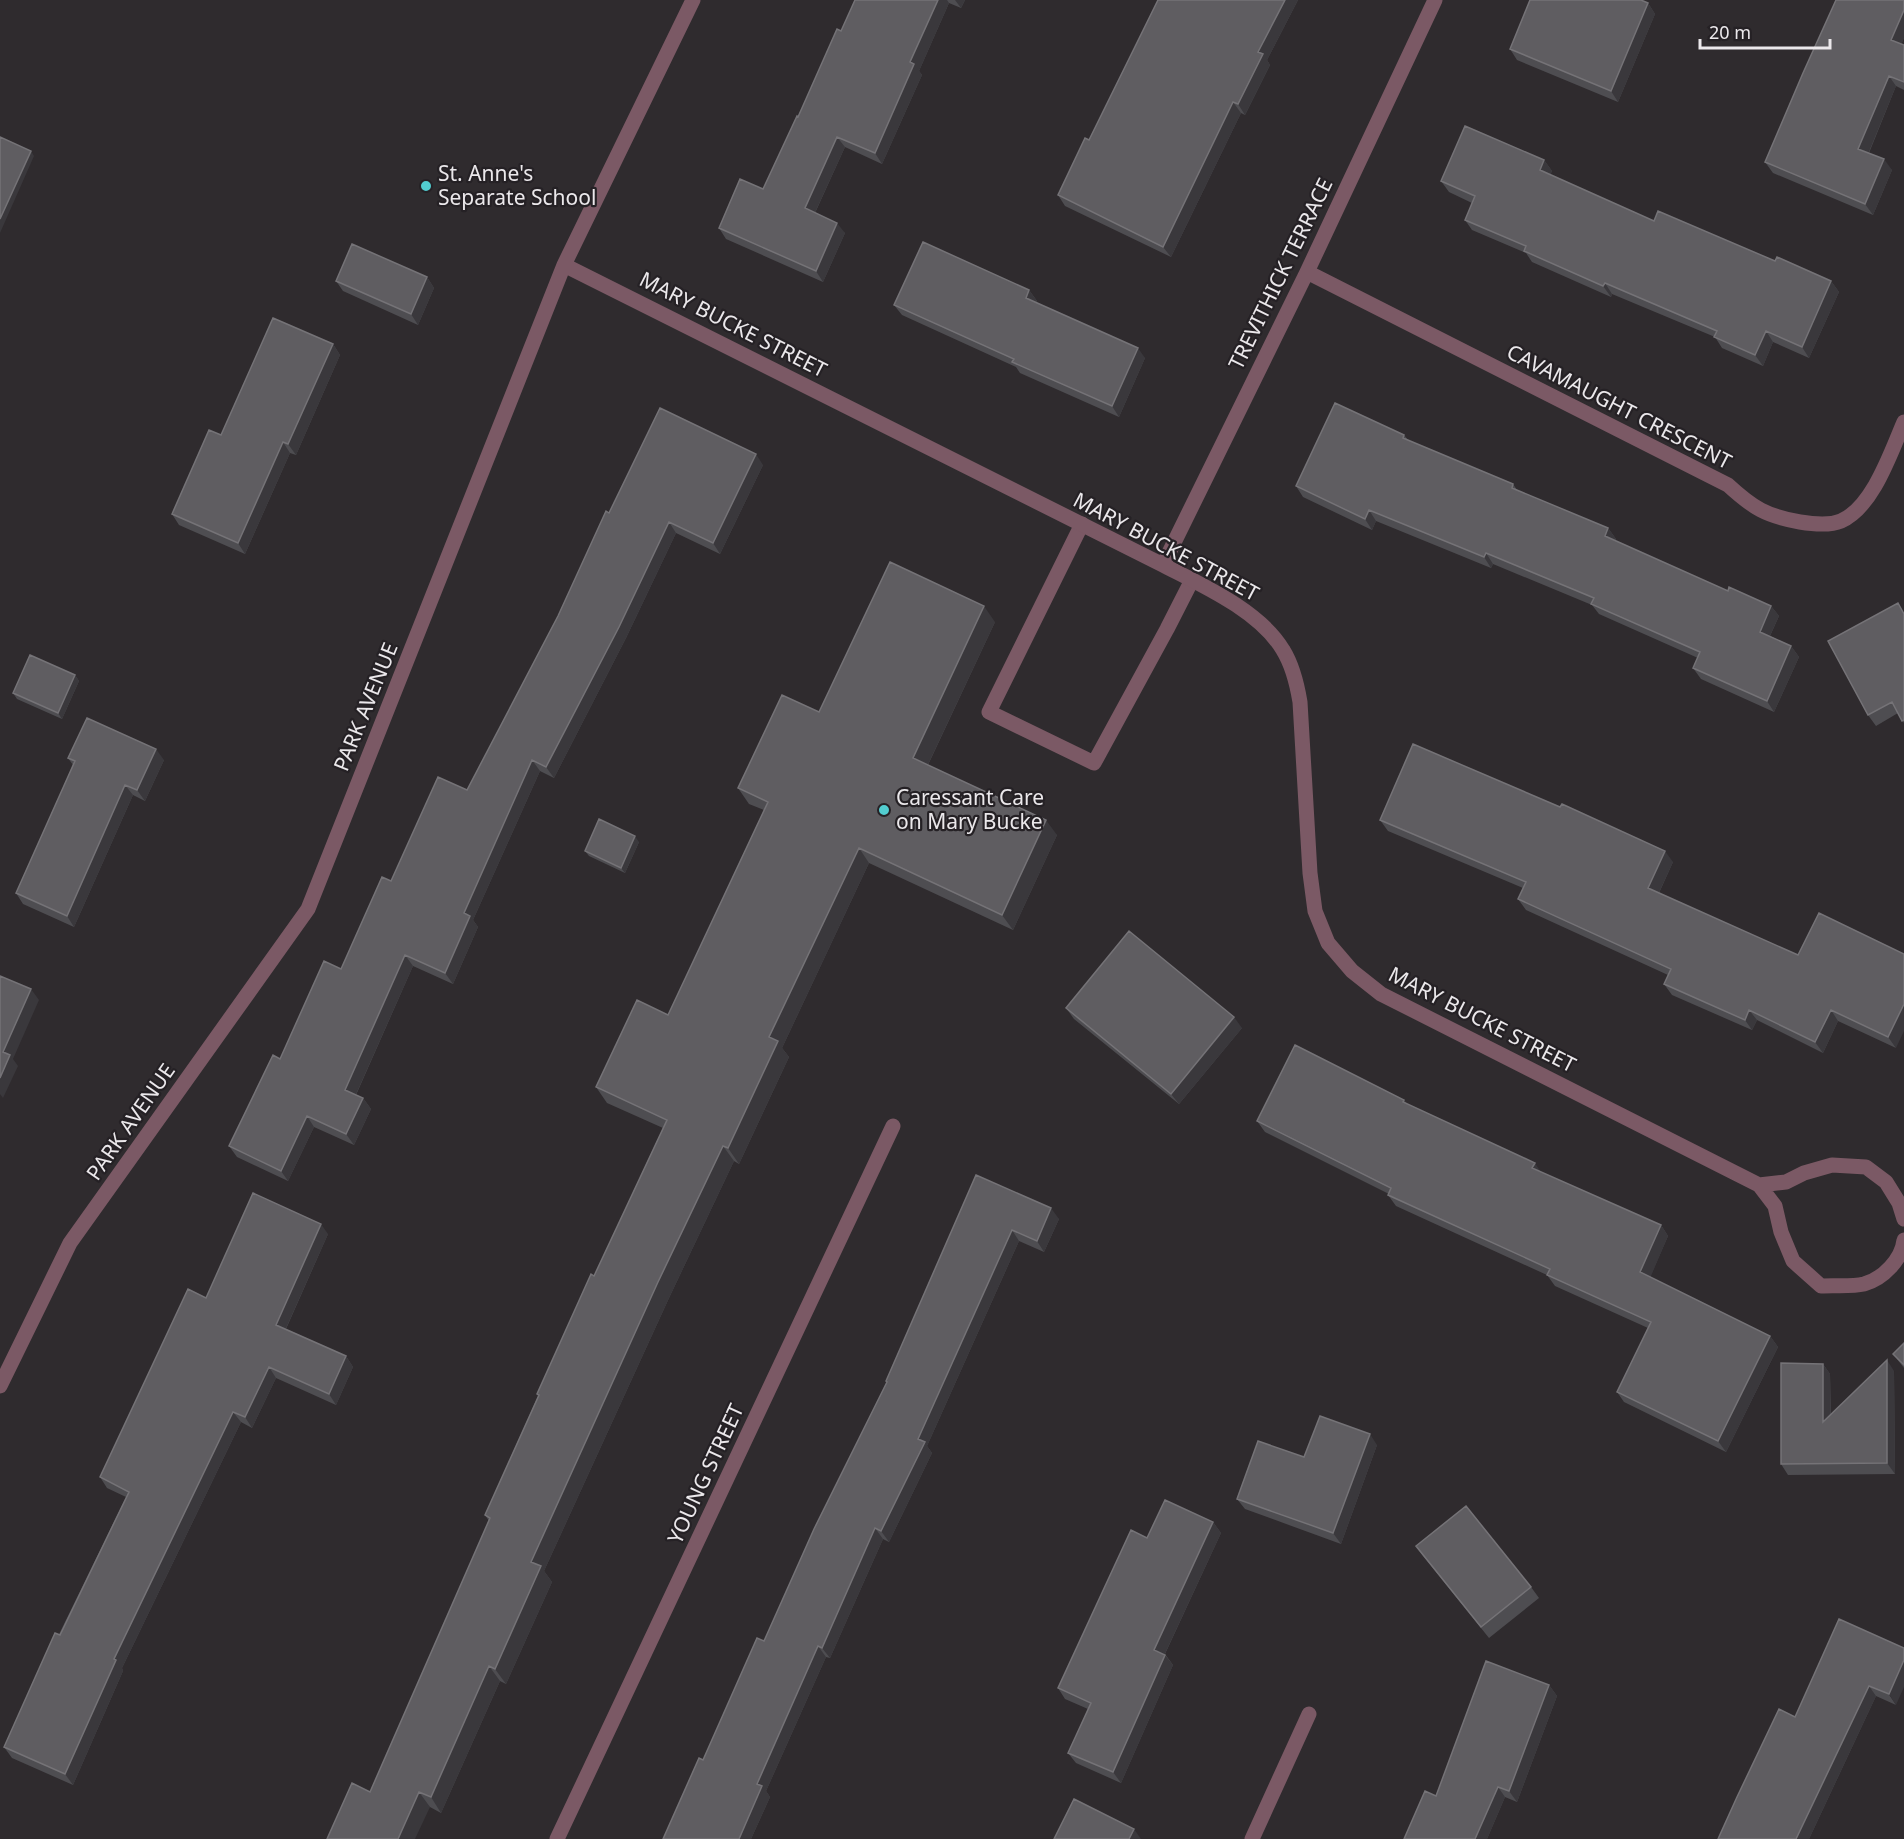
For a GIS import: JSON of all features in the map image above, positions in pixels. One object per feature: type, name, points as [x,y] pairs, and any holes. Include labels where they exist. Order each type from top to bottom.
[{"type":"street","name":"PARK AVENUE","points":[[0,1386],[70,1243],[308,909],[564,265],[693,0]]},
{"type":"street","name":"TREVITHICK TERRACE","points":[[1163,565],[1307,272],[1435,0]]},
{"type":"street","name":"MARY BUCKE STREET","points":[[564,265],[1163,565],[1258,620],[1283,648],[1295,675],[1300,702],[1310,873],[1315,911],[1328,943],[1352,971],[1381,994],[1759,1185],[1775,1206],[1793,1261],[1821,1286],[1865,1284],[1886,1272],[1903,1252],[1904,1240]]},
{"type":"street","name":"CAVAMAUGHT CRESCENT","points":[[1307,272],[1728,485],[1751,506],[1778,518],[1816,524],[1841,521],[1859,506],[1875,486],[1891,456],[1904,422]]},
{"type":"street","points":[[1082,524],[989,712],[1094,763],[1192,580]]},
{"type":"street","name":"YOUNG STREET","points":[[557,1839],[893,1126]]},
{"type":"street","points":[[1759,1185],[1786,1182],[1804,1173],[1832,1165],[1866,1167],[1886,1182],[1899,1203],[1904,1219]]},
{"type":"street","points":[[1252,1839],[1309,1714]]},
{"type":"building","points":[[855,0],[938,0],[910,62],[914,64],[875,153],[837,137],[805,208],[837,223],[816,271],[719,228],[740,179],[763,189],[837,29],[841,31]]},
{"type":"building","points":[[1158,0],[1285,0],[1258,52],[1263,54],[1238,104],[1233,102],[1163,247],[1058,195],[1085,138],[1089,140]]},
{"type":"building","points":[[1530,0],[1641,0],[1648,3],[1611,91],[1510,49]]},
{"type":"building","points":[[1836,0],[1904,0],[1904,10],[1891,40],[1904,45],[1904,82],[1889,76],[1858,149],[1884,159],[1865,204],[1765,162]]},
{"type":"building","points":[[1465,126],[1544,160],[1540,170],[1654,221],[1658,211],[1775,261],[1777,257],[1831,281],[1802,347],[1766,331],[1755,355],[1714,337],[1717,331],[1605,283],[1603,286],[1524,251],[1526,246],[1465,220],[1475,196],[1441,181]]},
{"type":"building","points":[[0,137],[31,151],[0,219]]},
{"type":"building","points":[[923,242],[1029,290],[1026,298],[1138,348],[1112,406],[1012,362],[1014,359],[894,305]]},
{"type":"building","points":[[352,244],[427,277],[411,314],[336,281]]},
{"type":"building","points":[[273,318],[333,344],[288,444],[283,442],[238,543],[172,514],[209,430],[221,435]]},
{"type":"building","points":[[1335,403],[1404,435],[1403,438],[1513,484],[1512,488],[1608,528],[1605,536],[1728,591],[1729,587],[1771,606],[1760,632],[1791,646],[1767,701],[1693,668],[1700,652],[1591,604],[1594,598],[1486,553],[1484,557],[1369,510],[1365,519],[1296,486]]},
{"type":"building","points":[[660,408],[756,454],[713,543],[669,522],[619,627],[546,767],[532,760],[464,913],[470,916],[445,973],[405,955],[345,1090],[363,1098],[346,1134],[307,1116],[281,1171],[229,1146],[273,1055],[280,1059],[324,961],[341,969],[382,877],[391,881],[438,777],[467,790],[558,616],[606,511],[609,513]]},
{"type":"building","points":[[890,562],[984,606],[913,758],[1046,820],[1002,915],[859,848],[769,1037],[778,1041],[728,1148],[723,1146],[658,1282],[531,1562],[541,1566],[495,1669],[489,1666],[431,1797],[419,1792],[398,1839],[327,1839],[352,1783],[370,1792],[490,1518],[485,1515],[539,1395],[537,1394],[591,1274],[594,1276],[667,1120],[596,1087],[637,1000],[668,1015],[768,802],[738,788],[782,695],[819,712]]},
{"type":"building","points":[[1898,603],[1904,614],[1904,720],[1902,721],[1892,702],[1868,715],[1828,641]]},
{"type":"building","points":[[30,655],[75,675],[58,713],[13,693]]},
{"type":"building","points":[[87,718],[156,749],[137,790],[125,785],[67,916],[16,893],[75,761],[68,758]]},
{"type":"building","points":[[1413,744],[1560,807],[1562,804],[1665,851],[1648,888],[1798,955],[1819,913],[1904,954],[1904,1004],[1888,1037],[1831,1010],[1815,1042],[1749,1010],[1745,1020],[1664,984],[1671,969],[1518,899],[1526,882],[1380,820]]},
{"type":"building","points":[[599,819],[635,836],[621,868],[585,851]]},
{"type":"building","points":[[1129,931],[1234,1017],[1171,1094],[1066,1008]]},
{"type":"building","points":[[0,976],[31,989],[3,1052],[10,1055],[0,1078]]},
{"type":"building","points":[[1295,1045],[1404,1100],[1403,1102],[1535,1163],[1532,1168],[1661,1225],[1640,1272],[1770,1336],[1718,1441],[1617,1392],[1651,1322],[1547,1275],[1550,1269],[1388,1195],[1391,1188],[1257,1121]]},
{"type":"building","points":[[976,1175],[1051,1208],[1037,1241],[1012,1230],[918,1439],[925,1442],[881,1531],[875,1528],[822,1648],[818,1646],[757,1784],[762,1786],[739,1839],[663,1839],[699,1758],[703,1760],[757,1638],[764,1641],[814,1529],[887,1382]]},
{"type":"building","points":[[253,1193],[321,1224],[276,1325],[346,1356],[329,1394],[269,1367],[245,1417],[233,1412],[114,1659],[116,1660],[65,1774],[4,1747],[55,1633],[60,1635],[129,1492],[100,1477],[188,1289],[206,1298]]},
{"type":"building","points":[[1904,1343],[1904,1365],[1893,1354]]},
{"type":"building","points":[[1887,1360],[1887,1463],[1781,1464],[1781,1363],[1823,1364],[1823,1422]]},
{"type":"building","points":[[1320,1416],[1370,1434],[1333,1533],[1237,1499],[1258,1441],[1304,1457]]},
{"type":"building","points":[[1165,1500],[1213,1522],[1154,1650],[1165,1655],[1113,1772],[1068,1753],[1091,1703],[1058,1688],[1131,1530],[1147,1538]]},
{"type":"building","points":[[1466,1506],[1531,1587],[1481,1627],[1416,1546]]},
{"type":"building","points":[[1839,1619],[1904,1648],[1904,1660],[1889,1694],[1869,1686],[1796,1839],[1718,1839],[1779,1709],[1795,1717]]},
{"type":"building","points":[[1486,1661],[1549,1685],[1509,1791],[1498,1787],[1475,1839],[1404,1839],[1425,1791],[1436,1796]]},
{"type":"building","points":[[1074,1799],[1134,1829],[1129,1839],[1054,1839]]},
{"type":"place","name":"St. Anne's Separate School","points":[[426,186]]},
{"type":"place","name":"Caressant Care on Mary Bucke","points":[[884,810]]}]
